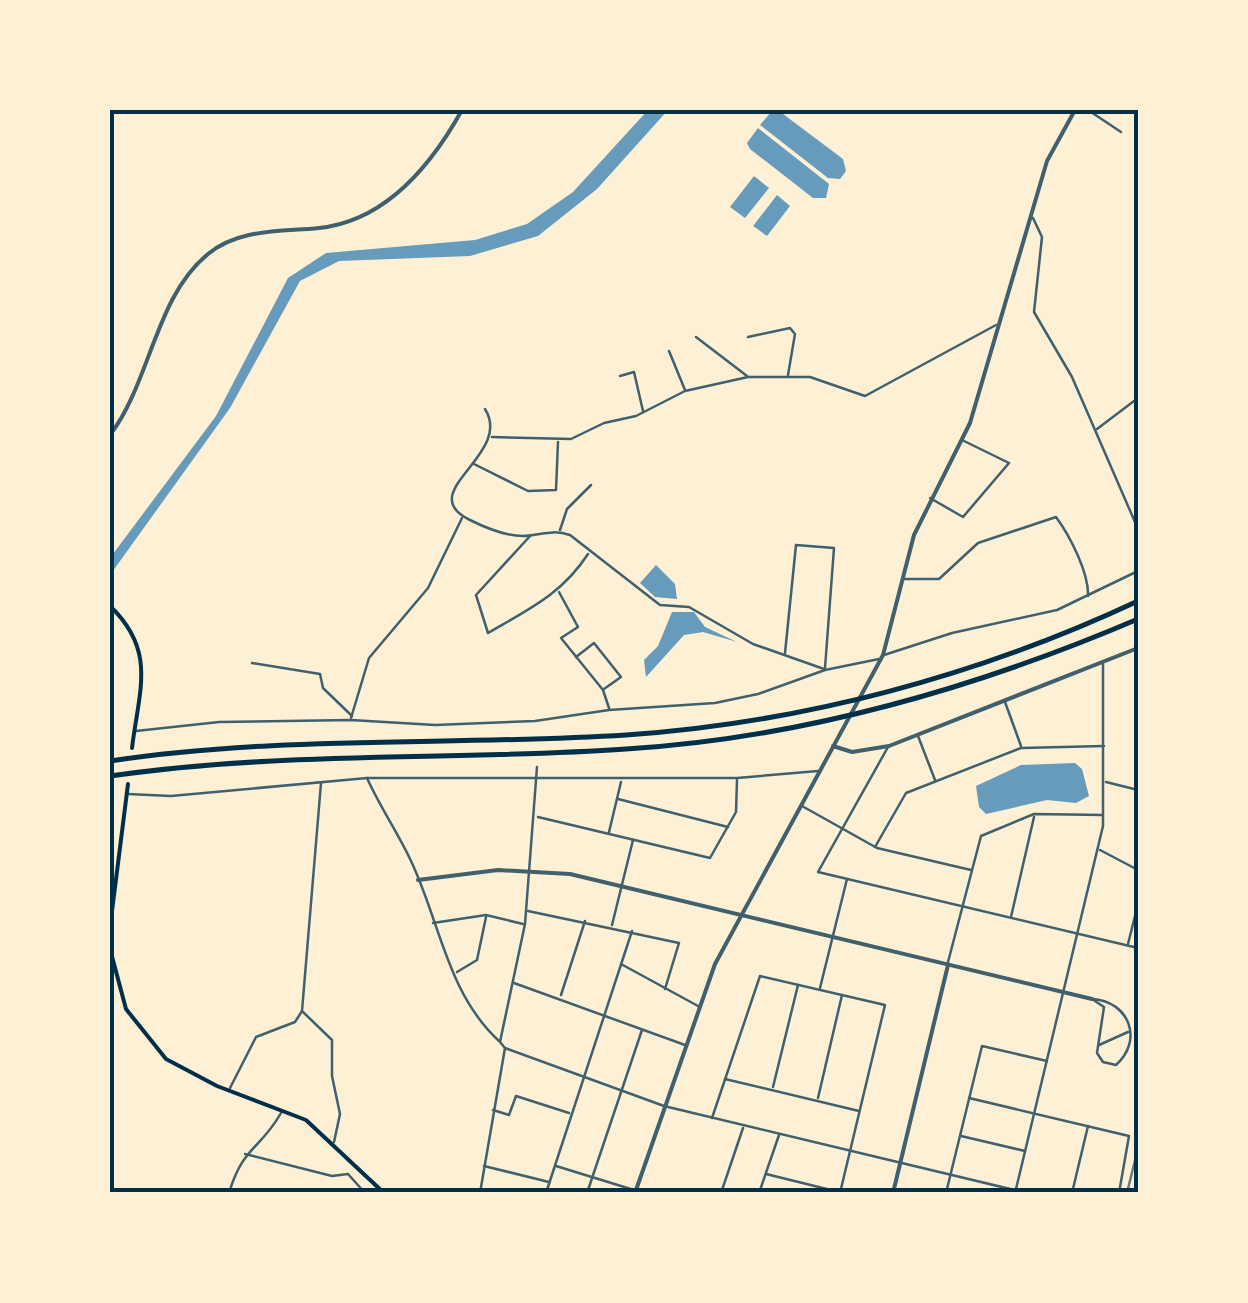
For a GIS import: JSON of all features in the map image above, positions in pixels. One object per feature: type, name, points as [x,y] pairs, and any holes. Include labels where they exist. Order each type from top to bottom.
[{"type":"highway","points":[[110,761],[313,743],[628,734],[725,724],[868,697],[1025,648],[1138,601]]},
{"type":"highway","points":[[110,776],[313,760],[627,749],[728,739],[859,714],[1029,663],[1138,619]]},
{"type":"main road","points":[[110,606],[128,625],[141,649],[132,748]]},
{"type":"main road","points":[[110,927],[128,784]]},
{"type":"main road","points":[[110,949],[118,989],[150,1043],[194,1076],[283,1110],[334,1142],[384,1193]]},
{"type":"street","points":[[110,435],[131,402],[183,281],[210,252],[245,235],[326,228],[374,208],[430,164],[462,110]]},
{"type":"street","points":[[554,1166],[636,1192],[698,1006],[740,914],[882,657],[914,535],[962,440],[1047,161],[1075,110]]},
{"type":"street","points":[[1088,110],[1121,132]]},
{"type":"street","points":[[1030,212],[1042,238],[1034,312],[1072,376],[1138,530]]},
{"type":"street","points":[[492,437],[558,440],[643,412],[685,391],[748,377],[810,377],[865,396],[996,326]]},
{"type":"street","points":[[748,336],[790,328],[794,334],[788,376]]},
{"type":"street","points":[[696,338],[748,377]]},
{"type":"street","points":[[669,351],[685,391]]},
{"type":"street","points":[[620,376],[634,372],[643,412]]},
{"type":"street","points":[[1096,430],[1138,398]]},
{"type":"street","points":[[484,408],[492,421],[492,437],[452,493],[452,505],[462,516],[505,534],[559,531],[660,605],[689,606],[753,644],[825,670]]},
{"type":"street","points":[[472,463],[528,491],[556,490],[558,440]]},
{"type":"street","points":[[930,498],[963,517],[1009,464],[962,440]]},
{"type":"street","points":[[559,531],[568,509],[591,486]]},
{"type":"street","points":[[352,718],[369,658],[428,588],[462,516]]},
{"type":"street","points":[[904,578],[939,579],[978,543],[1056,517],[1072,538],[1076,561],[1088,580],[1088,598]]},
{"type":"street","points":[[532,534],[476,596],[488,633],[558,591],[570,581],[589,552]]},
{"type":"street","points":[[785,655],[796,545],[834,548],[832,616],[825,670]]},
{"type":"street","points":[[134,731],[218,722],[352,718],[436,725],[535,721],[609,710],[716,703],[1088,598],[1138,571]]},
{"type":"street","points":[[558,591],[578,627],[561,638],[603,690],[609,710]]},
{"type":"street","points":[[576,656],[594,642],[621,677],[603,690]]},
{"type":"street","points":[[833,746],[852,752],[889,746],[1138,648]]},
{"type":"street","points":[[252,662],[320,674],[323,688],[352,718]]},
{"type":"street","points":[[1016,1190],[1099,850],[1106,782],[1103,664]]},
{"type":"street","points":[[1004,702],[1021,748]]},
{"type":"street","points":[[535,721],[535,728]]},
{"type":"street","points":[[917,735],[936,781]]},
{"type":"street","points":[[889,746],[818,872],[1138,948]]},
{"type":"street","points":[[876,847],[906,793],[1021,748],[1105,746]]},
{"type":"street","points":[[500,1042],[525,924],[538,767]]},
{"type":"street","points":[[352,770],[353,779]]},
{"type":"street","points":[[127,794],[172,796],[367,778],[484,775],[622,780],[737,778],[819,771]]},
{"type":"street","points":[[367,778],[418,880],[454,973],[482,1024],[505,1048],[664,1106],[1027,1193]]},
{"type":"street","points":[[536,817],[710,858],[736,812],[737,778]]},
{"type":"street","points":[[608,834],[622,780]]},
{"type":"street","points":[[230,1089],[256,1037],[295,1022],[302,1011],[321,781]]},
{"type":"street","points":[[1106,782],[1138,790]]},
{"type":"street","points":[[618,799],[729,827]]},
{"type":"street","points":[[800,805],[876,847],[972,870]]},
{"type":"street","points":[[893,1193],[981,836],[1034,814],[1104,814]]},
{"type":"street","points":[[1010,918],[1034,814]]},
{"type":"street","points":[[612,926],[632,840]]},
{"type":"street","points":[[1099,850],[1138,870]]},
{"type":"street","points":[[418,880],[467,872],[532,870],[622,885],[1092,1000],[1110,1000],[1121,1008],[1129,1032],[1123,1059],[1116,1065],[1102,1062],[1099,1045],[1106,1016],[1104,1008],[1092,1000]]},
{"type":"street","points":[[820,990],[847,879]]},
{"type":"street","points":[[1128,946],[1138,904]]},
{"type":"street","points":[[526,911],[585,920],[679,943],[664,989]]},
{"type":"street","points":[[432,924],[486,916],[525,924]]},
{"type":"street","points":[[454,973],[477,960],[486,916]]},
{"type":"street","points":[[560,997],[585,920]]},
{"type":"street","points":[[546,1193],[632,931]]},
{"type":"street","points":[[620,964],[644,973],[664,989],[698,1006]]},
{"type":"street","points":[[712,1118],[760,976],[885,1005],[840,1193],[766,1174]]},
{"type":"street","points":[[513,982],[685,1045]]},
{"type":"street","points":[[773,1088],[798,985]]},
{"type":"street","points":[[818,1100],[842,995]]},
{"type":"street","points":[[302,1011],[332,1040],[332,1076],[340,1114],[334,1142]]},
{"type":"street","points":[[587,1193],[642,1028]]},
{"type":"street","points":[[1099,1045],[1129,1032]]},
{"type":"street","points":[[946,1193],[982,1046],[1047,1061]]},
{"type":"street","points":[[480,1193],[491,1110],[505,1048]]},
{"type":"street","points":[[725,1079],[860,1111]]},
{"type":"street","points":[[491,1110],[509,1115],[516,1096],[571,1113]]},
{"type":"street","points":[[969,1098],[1129,1136],[1119,1193]]},
{"type":"street","points":[[229,1193],[244,1154],[267,1136],[283,1110]]},
{"type":"street","points":[[722,1193],[744,1126]]},
{"type":"street","points":[[1072,1193],[1088,1126]]},
{"type":"street","points":[[759,1193],[779,1134]]},
{"type":"street","points":[[960,1136],[1025,1151]]},
{"type":"street","points":[[244,1154],[332,1176],[348,1174],[365,1193]]},
{"type":"street","points":[[482,1166],[550,1182]]},
{"type":"street","points":[[986,1193],[988,1184]]},
{"type":"water","points":[[648,110],[668,110],[597,189],[538,236],[470,256],[339,261],[300,281],[230,408],[110,575],[110,558],[216,416],[288,278],[326,253],[475,240],[527,224],[573,192]]},
{"type":"water","points":[[779,111],[843,159],[846,171],[840,179],[828,178],[760,125],[771,112]]},
{"type":"water","points":[[758,128],[829,184],[826,198],[813,198],[750,149],[747,143]]},
{"type":"water","points":[[754,176],[769,188],[745,218],[730,207]]},
{"type":"water","points":[[777,195],[790,206],[767,236],[753,226]]},
{"type":"water","points":[[656,565],[675,584],[677,599],[655,597],[640,583]]},
{"type":"water","points":[[672,612],[694,612],[705,627],[737,642],[703,632],[684,635],[646,677],[644,660],[658,646]]},
{"type":"water","points":[[1075,763],[1082,769],[1089,796],[1076,803],[1047,800],[986,814],[979,807],[976,786],[1021,765]]},
{"type":"railway","points":[[1127,1193],[1138,1148]]}]
